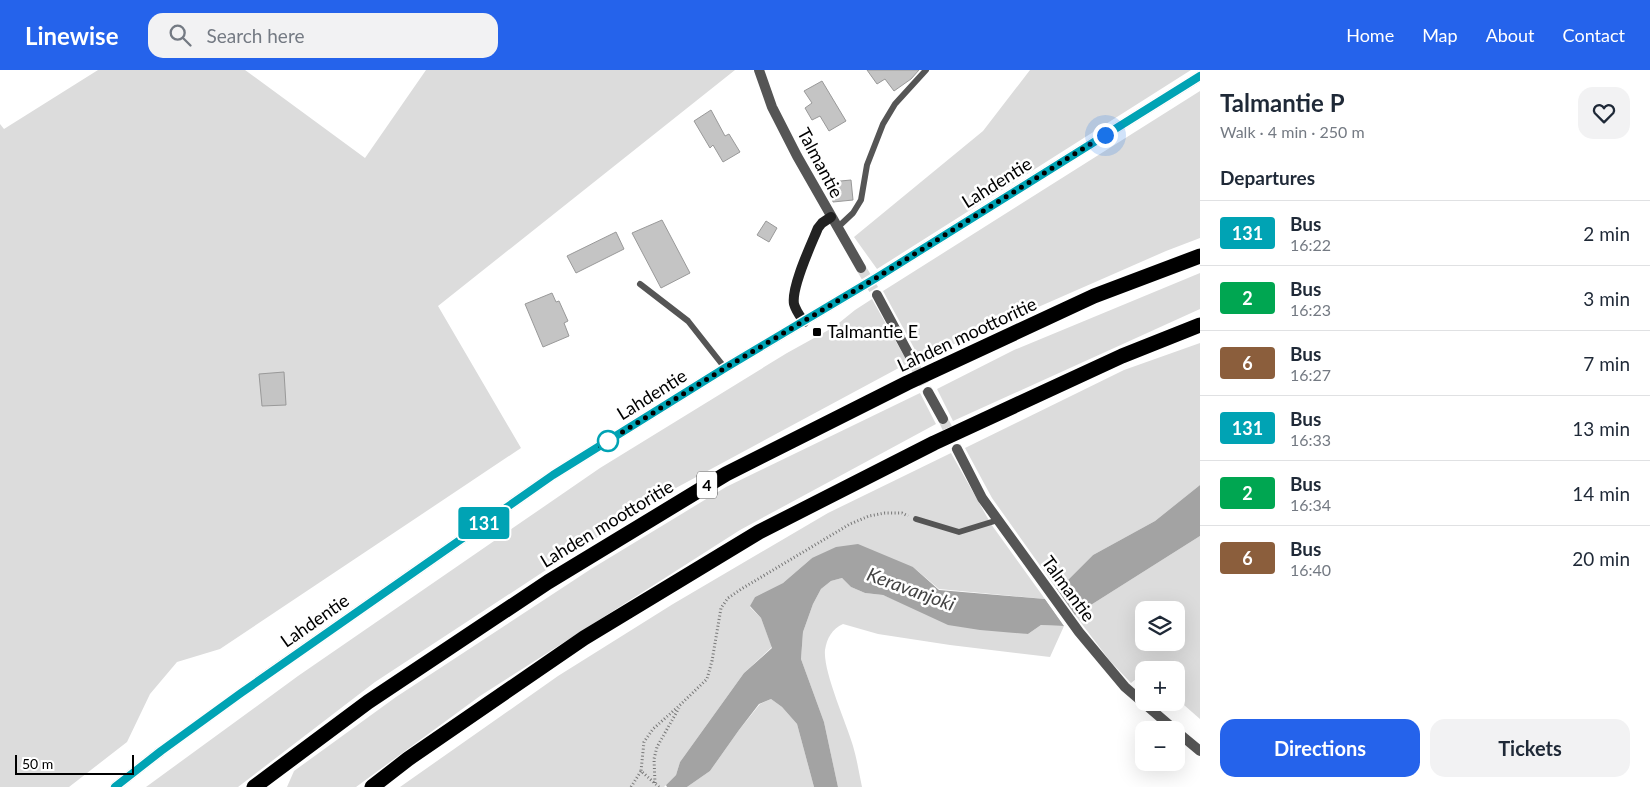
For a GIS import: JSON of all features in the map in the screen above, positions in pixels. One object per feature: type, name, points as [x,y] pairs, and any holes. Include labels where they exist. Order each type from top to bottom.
[{"type":"highway","name":"Lahden moottoritie","points":[[254,787],[368,702],[548,582],[726,474],[907,383],[1094,296],[1200,256]]},
{"type":"highway","points":[[372,787],[408,759],[584,638],[759,532],[934,443],[1122,356],[1200,325]]},
{"type":"main road","name":"Lahdentie","points":[[115,787],[241,693],[545,480],[725,368],[876,278],[1200,76]]},
{"type":"main road","points":[[804,322],[796,311],[794,302],[797,283],[818,228],[831,217]]},
{"type":"street","name":"Talmantie","points":[[759,70],[772,107],[837,228],[861,268]]},
{"type":"street","points":[[877,295],[913,362]]},
{"type":"street","points":[[928,392],[943,419]]},
{"type":"street","name":"Talmantie","points":[[957,449],[982,498],[1079,632],[1125,687],[1165,721]]},
{"type":"street","name":"Talmantie","points":[[1185,738],[1200,751]]},
{"type":"lane","points":[[837,228],[853,213],[861,200],[867,165],[883,124],[895,104],[926,70]]},
{"type":"lane","points":[[640,284],[688,321],[725,368]]},
{"type":"lane","points":[[916,519],[959,532],[998,520]]},
{"type":"path","points":[[631,787],[641,771],[644,742],[653,729],[707,679],[721,608],[728,598],[834,534],[870,516],[885,513],[902,514],[916,519]]},
{"type":"path","points":[[657,786],[654,759],[657,748],[680,706]]},
{"type":"path","points":[[641,771],[657,786]]},
{"type":"shaded area","points":[[98,70],[245,70],[365,158],[426,70],[735,70],[438,306],[521,448],[220,649],[177,662],[150,694],[127,742],[69,787],[0,787],[0,124],[4,129]]},
{"type":"shaded area","points":[[1030,70],[1191,70],[877,269],[854,237],[983,131]]},
{"type":"shaded area","points":[[1200,91],[1200,238],[1166,251],[920,359],[883,291]]},
{"type":"shaded area","points":[[1200,273],[1200,309],[953,421],[937,389],[1014,350]]},
{"type":"shaded area","points":[[872,299],[908,363],[674,489],[546,570],[375,682],[238,787],[146,787],[298,676],[600,468],[787,353],[834,327]]},
{"type":"shaded area","points":[[1200,343],[1200,485],[1155,521],[1093,555],[1066,582],[1056,588],[992,498],[965,448],[1124,370]]},
{"type":"shaded area","points":[[920,393],[936,424],[740,530],[480,696],[356,787],[287,787],[294,771],[396,697],[591,569],[726,487]]},
{"type":"shaded area","points":[[951,453],[991,524],[1045,599],[939,589],[913,567],[812,558],[783,583],[755,597],[750,607],[761,618],[772,647],[744,673],[680,762],[676,775],[664,787],[400,787],[558,676],[673,604],[828,513]]},
{"type":"shaded area","points":[[1200,536],[1200,719],[1185,706],[1185,661],[1135,661],[1135,680],[1131,683],[1110,661],[1075,615]]},
{"type":"shaded area","points":[[842,578],[851,587],[865,593],[883,595],[914,608],[1028,634],[1041,625],[1064,626],[1050,657],[950,645],[878,634],[843,624],[839,626],[833,631],[827,642],[825,659],[831,684],[853,746],[862,787],[838,787],[824,722],[801,659],[803,632],[813,604],[821,589],[831,581]]},
{"type":"shaded area","points":[[771,699],[782,707],[797,724],[814,787],[687,787],[710,771],[760,704]]},
{"type":"water","points":[[1200,485],[1200,536],[1075,615],[1056,588],[1066,582],[1093,555],[1155,521]]},
{"type":"water","name":"Keravanjoki","points":[[858,544],[913,567],[939,590],[1045,599],[1064,626],[1041,625],[1028,634],[948,625],[883,595],[865,593],[851,587],[842,578],[831,581],[821,589],[813,604],[803,632],[801,659],[824,722],[838,787],[814,787],[797,724],[782,707],[771,699],[759,704],[710,771],[687,787],[667,787],[666,785],[676,775],[680,762],[744,673],[772,648],[761,618],[750,606],[755,597],[783,583],[812,558],[836,547]]},
{"type":"pier","points":[[1043,596],[1047,597],[1067,625],[1066,628]]},
{"type":"building","points":[[867,70],[919,70],[911,79],[894,91],[885,79],[877,84]]},
{"type":"building","points":[[822,81],[846,121],[829,131],[820,116],[812,120],[805,108],[812,103],[804,91]]},
{"type":"building","points":[[711,110],[725,136],[729,134],[740,152],[723,162],[713,145],[710,148],[694,121]]},
{"type":"building","points":[[851,180],[853,200],[833,202],[830,182]]},
{"type":"building","points":[[662,220],[690,273],[661,288],[632,233]]},
{"type":"building","points":[[766,221],[777,228],[769,242],[757,235]]},
{"type":"building","points":[[616,232],[624,249],[576,273],[567,256]]},
{"type":"building","points":[[552,293],[556,302],[559,301],[568,321],[564,323],[569,336],[543,347],[525,304]]},
{"type":"building","points":[[284,372],[286,405],[262,406],[259,374]]},
{"type":"tunnel","points":[[861,268],[877,295]]},
{"type":"tunnel","points":[[913,362],[928,392]]},
{"type":"tunnel","points":[[943,419],[957,449]]},
{"type":"bus line","name":"131","points":[[115,787],[241,693],[553,475],[725,368],[876,278],[1200,76]]},
{"type":"place","name":"Talmantie E","points":[[817,332]]},
{"type":"route","points":[[608,441],[600,446],[725,368],[876,278],[1105,135]]}]
